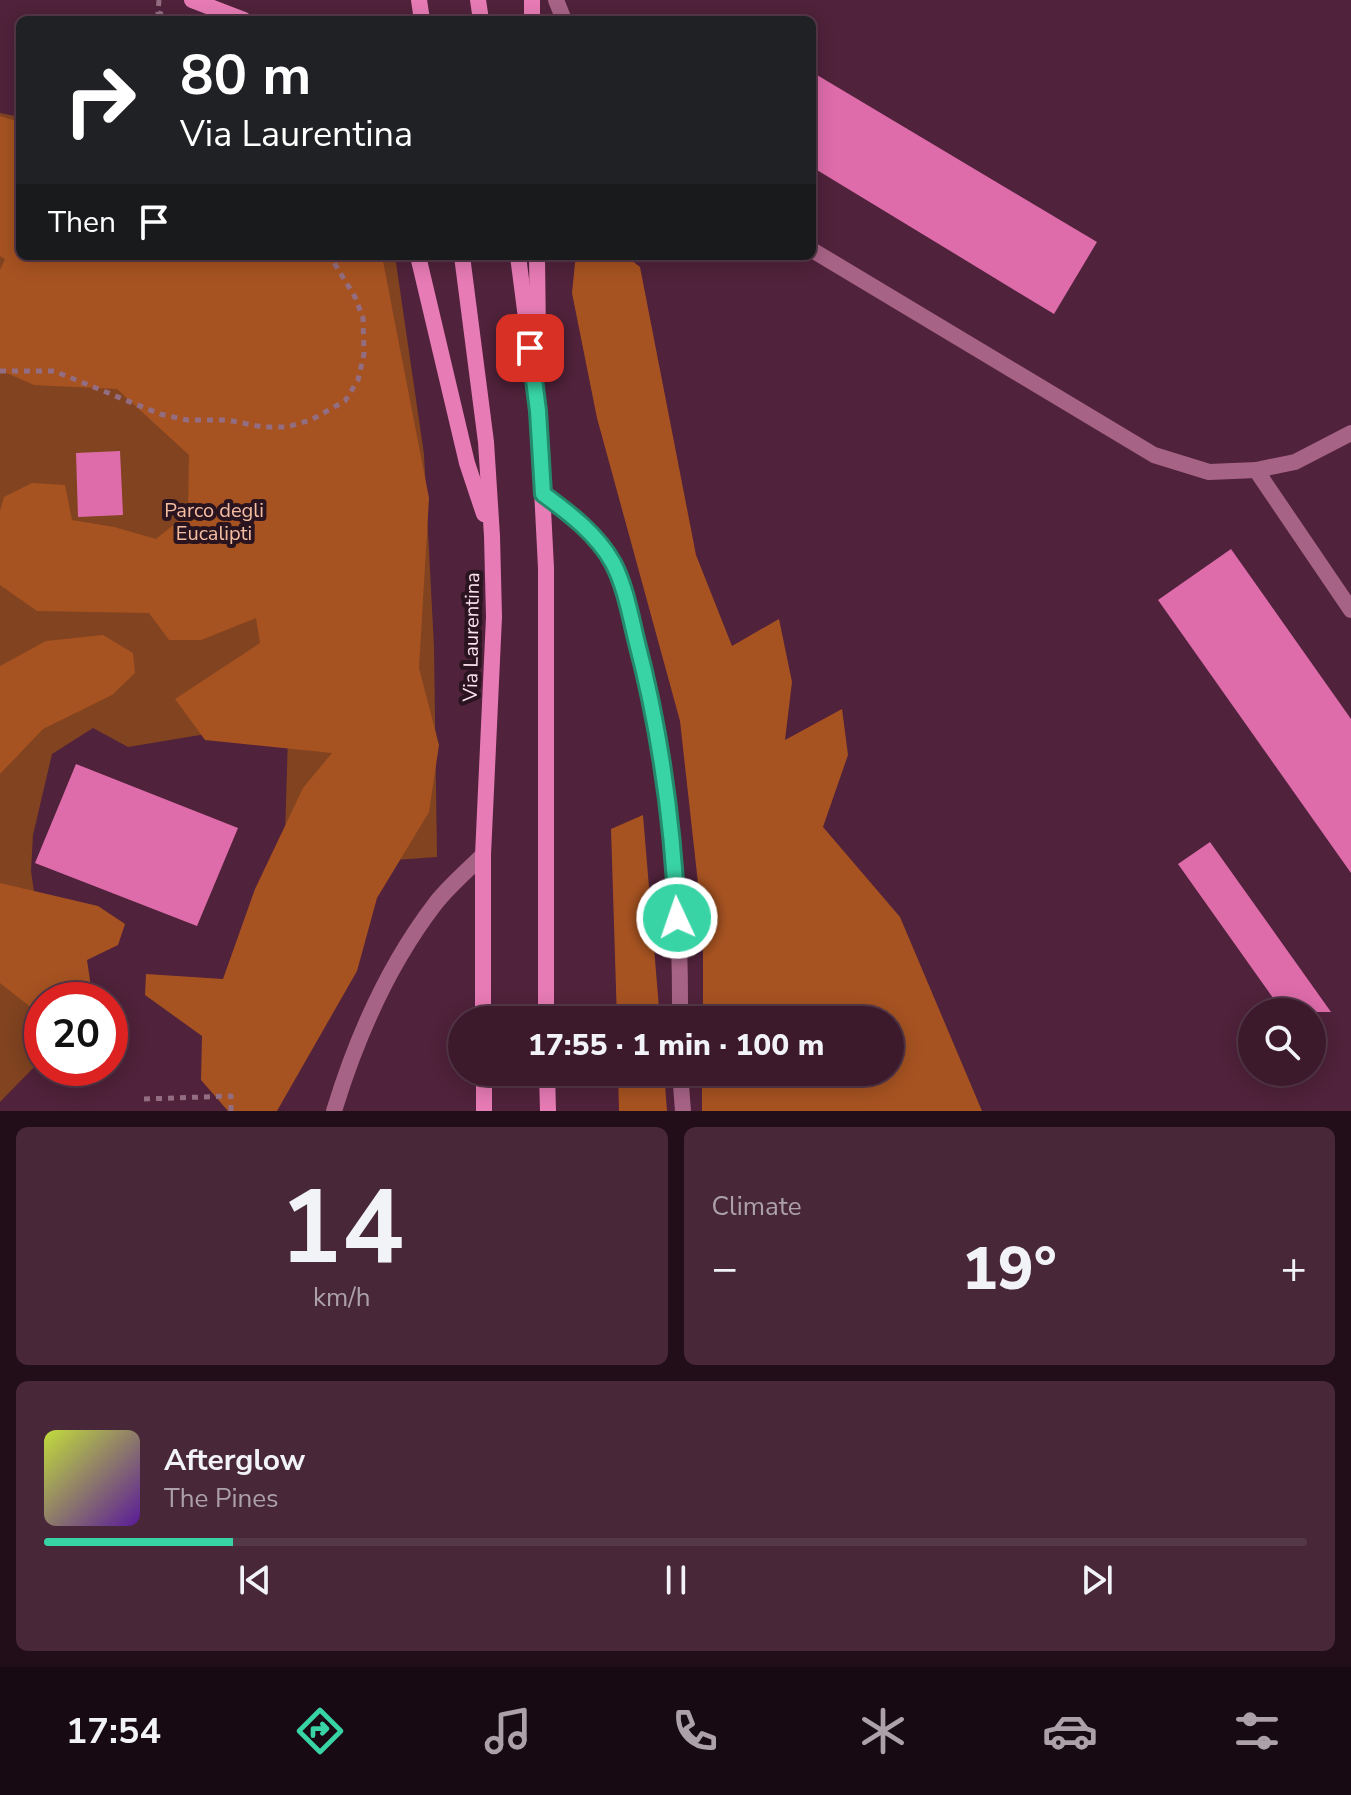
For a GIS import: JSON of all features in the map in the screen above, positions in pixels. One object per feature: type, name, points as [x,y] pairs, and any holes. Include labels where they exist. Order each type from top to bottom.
[{"type":"main road","points":[[192,0],[234,16]]},
{"type":"main road","points":[[419,260],[467,463],[492,536]]},
{"type":"main road","name":"Via Laurentina","points":[[463,260],[486,442],[492,536],[494,617],[483,855],[483,1006]]},
{"type":"main road","points":[[519,260],[538,411]]},
{"type":"main road","points":[[537,260],[538,411],[548,669],[544,725],[546,1006]]},
{"type":"main road","points":[[484,1086],[484,1111]]},
{"type":"main road","points":[[547,1086],[548,1111]]},
{"type":"lane","points":[[816,252],[1154,455],[1209,472],[1256,470],[1295,462],[1351,433]]},
{"type":"lane","points":[[1256,470],[1351,610]]},
{"type":"lane","points":[[543,494],[578,522],[604,549],[623,589],[646,677],[662,762],[673,857],[679,1006]]},
{"type":"lane","points":[[334,1111],[377,1000],[405,950],[435,904],[483,855]]},
{"type":"lane","points":[[681,1086],[683,1111]]},
{"type":"path","points":[[0,371],[54,371],[160,414],[187,420],[227,420],[263,427],[287,427],[311,420],[345,401],[358,380],[364,354],[363,318],[355,297],[332,260]]},
{"type":"path","points":[[144,1099],[231,1096],[231,1111]]},
{"type":"green space","name":"Parco degli Eucalipti","points":[[0,113],[16,116],[16,260],[396,260],[424,454],[434,647],[437,857],[284,868],[288,736],[200,735],[128,747],[93,728],[52,754],[33,835],[31,871],[47,982],[24,982],[24,1077],[0,1102]]},
{"type":"green space","name":"Parco degli Eucalipti","points":[[0,116],[16,121],[16,260],[383,260],[429,498],[419,668],[439,745],[429,812],[377,898],[357,971],[277,1111],[228,1111],[201,1080],[202,1036],[145,995],[146,974],[223,979],[255,889],[303,788],[332,753],[205,740],[175,699],[260,643],[256,618],[201,640],[169,640],[149,613],[37,611],[0,585],[0,511],[4,497],[32,483],[65,485],[72,520],[114,527],[156,539],[188,513],[189,455],[117,389],[34,385],[0,370],[0,270],[5,259],[0,256]]},
{"type":"green space","points":[[577,260],[631,260],[640,267],[696,555],[732,646],[779,619],[792,682],[785,740],[842,709],[848,755],[823,827],[900,917],[982,1111],[702,1111],[702,1086],[904,1086],[904,1006],[703,1006],[703,928],[680,721],[597,418],[572,293]]},
{"type":"green space","points":[[103,635],[133,653],[135,673],[112,695],[43,729],[0,774],[0,666],[46,641]]},
{"type":"green space","points":[[643,815],[659,1006],[617,1006],[611,829]]},
{"type":"green space","points":[[0,883],[98,906],[125,924],[118,945],[87,960],[90,982],[24,982],[24,1002],[0,983]]},
{"type":"green space","points":[[618,1086],[665,1086],[667,1111],[619,1111]]},
{"type":"building","points":[[816,74],[1097,242],[1054,314],[816,169]]},
{"type":"building","points":[[120,451],[123,515],[78,517],[76,453]]},
{"type":"building","points":[[1231,549],[1351,719],[1351,873],[1158,600]]},
{"type":"building","points":[[76,764],[238,828],[197,926],[35,863]]},
{"type":"building","points":[[1210,842],[1321,998],[1273,998],[1178,864]]},
{"type":"route","points":[[530,348],[543,494],[567,511],[604,549],[613,563],[626,598],[646,677],[662,762],[677,918]]}]
